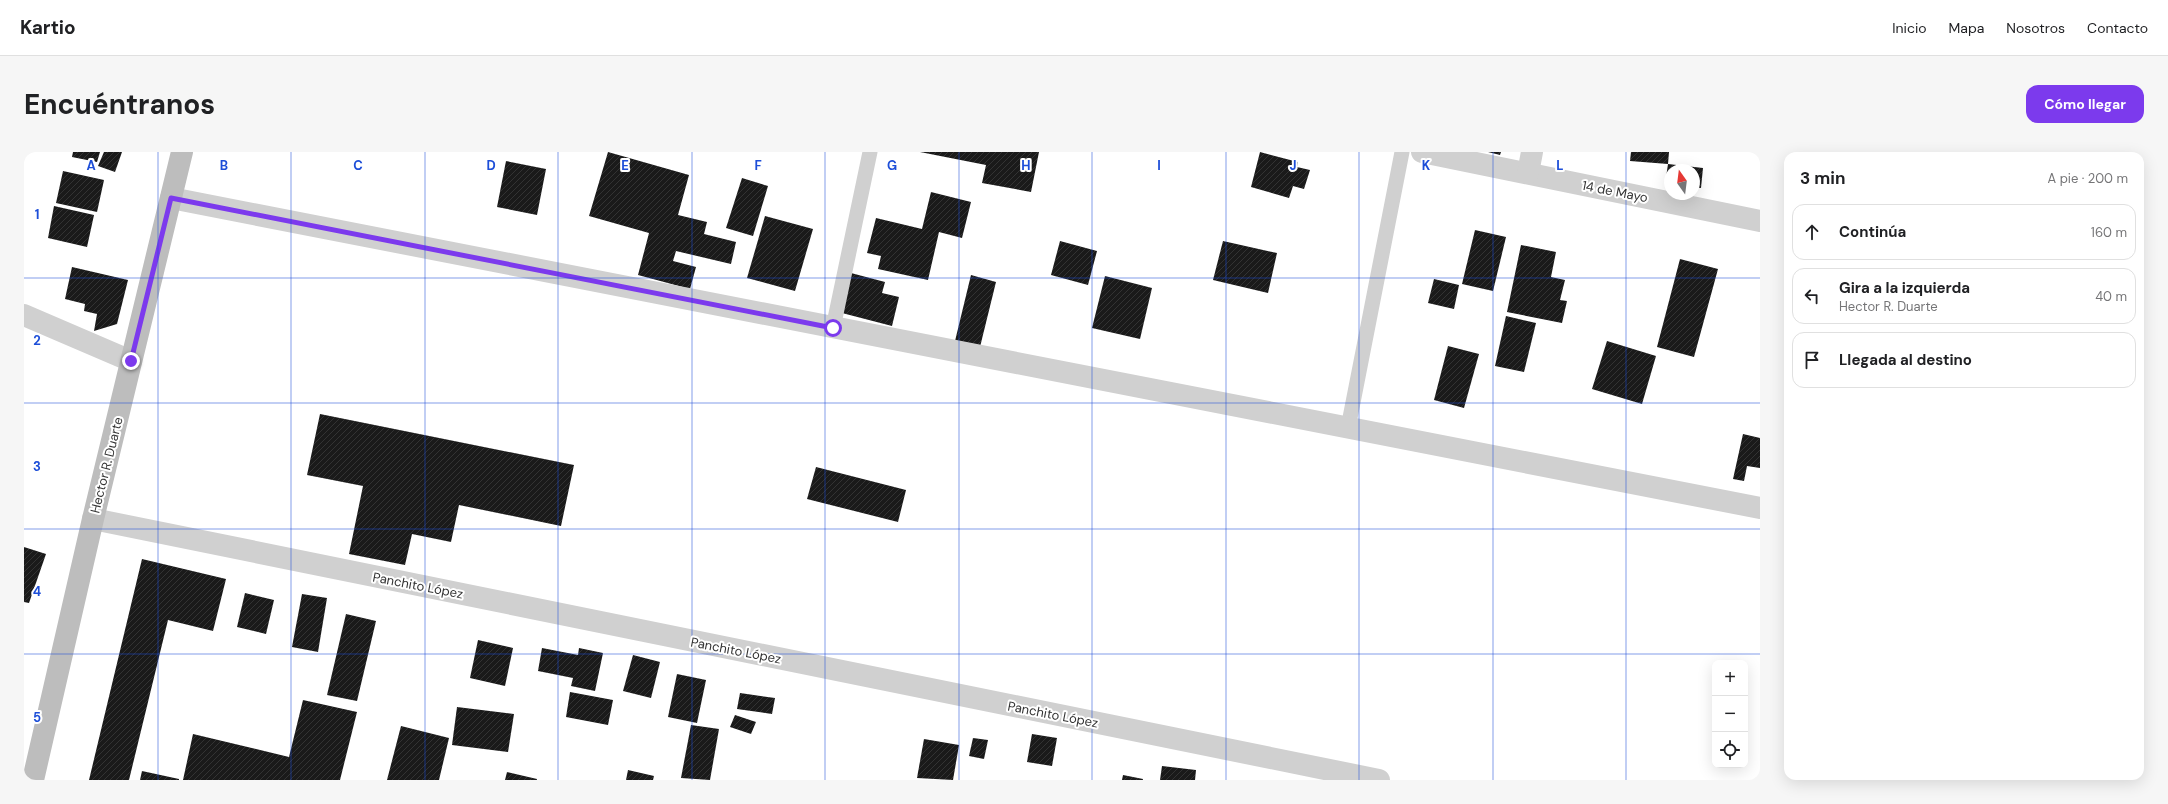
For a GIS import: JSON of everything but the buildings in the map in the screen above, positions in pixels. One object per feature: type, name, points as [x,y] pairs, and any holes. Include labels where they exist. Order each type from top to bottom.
[{"type":"street","name":"Hector R. Duarte","points":[[33,780],[92,519],[182,152]]},
{"type":"street","name":"14 de Mayo","points":[[1422,152],[1760,220]]},
{"type":"street","points":[[1528,173],[1532,152]]},
{"type":"street","points":[[171,198],[1760,508]]},
{"type":"street","points":[[24,315],[131,361]]},
{"type":"street","name":"Panchito López","points":[[92,519],[1379,780]]},
{"type":"lane","points":[[833,328],[870,152]]},
{"type":"lane","points":[[1348,428],[1402,152]]},
{"type":"route","points":[[131,361],[171,198],[833,328]]}]
